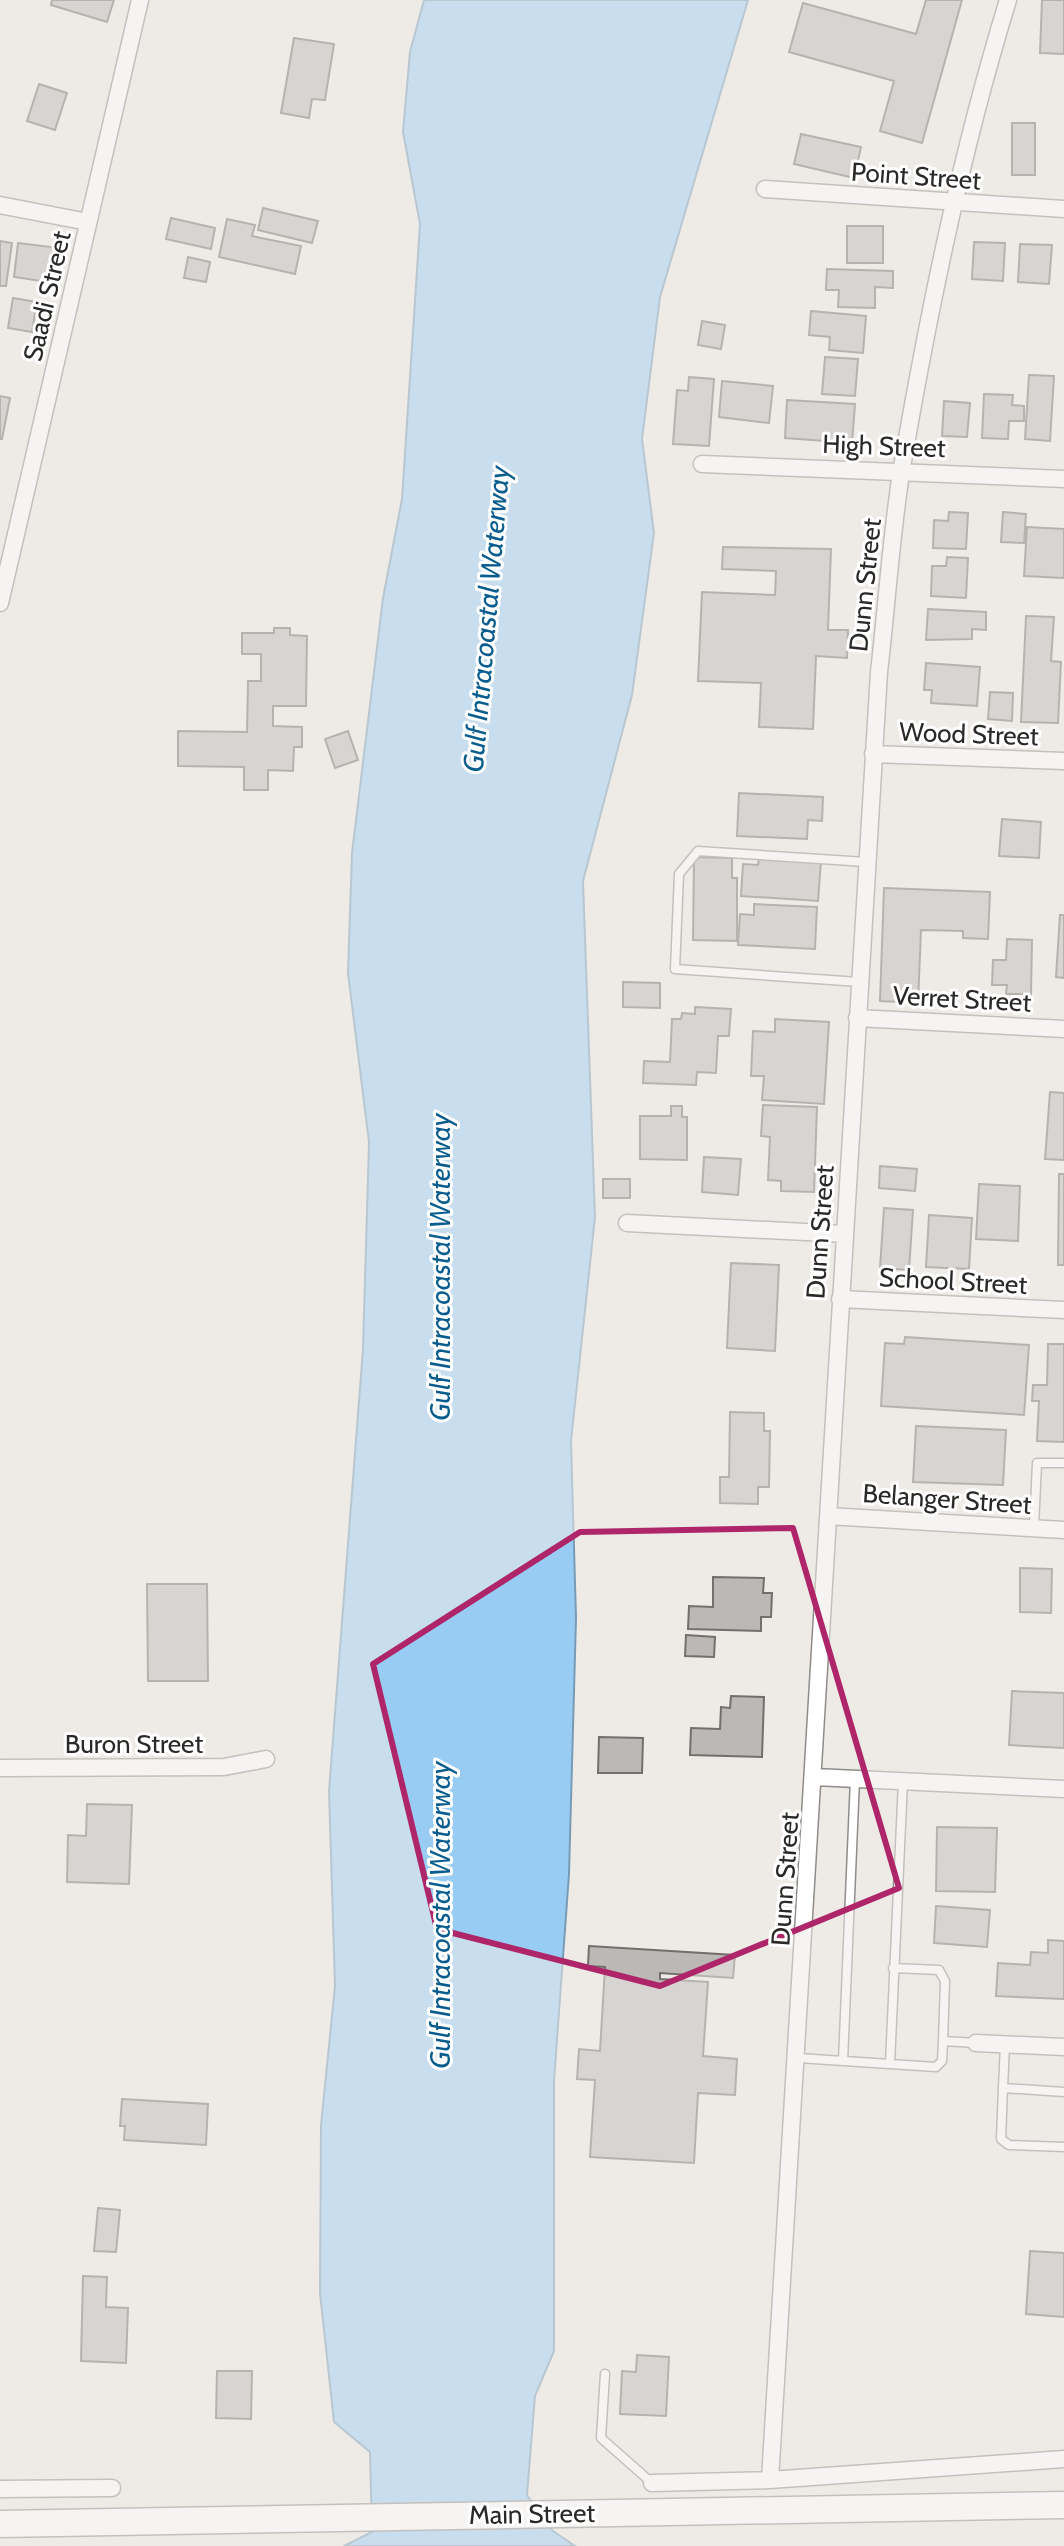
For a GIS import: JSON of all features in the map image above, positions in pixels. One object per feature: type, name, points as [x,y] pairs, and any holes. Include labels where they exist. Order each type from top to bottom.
[{"type":"main road","name":"Main Street","points":[[0,2524],[1064,2505]]},
{"type":"street","name":"Saadi Street","points":[[0,603],[2,579],[140,0]]},
{"type":"street","name":"Dunn Street","points":[[770,2480],[815,1777],[873,754],[902,470],[953,203],[1008,0]]},
{"type":"street","name":"Point Street","points":[[765,189],[1064,209]]},
{"type":"street","points":[[0,205],[88,222]]},
{"type":"street","name":"High Street","points":[[702,464],[1064,479]]},
{"type":"street","name":"Wood Street","points":[[873,754],[1064,761]]},
{"type":"street","name":"Verret Street","points":[[857,1018],[1064,1029]]},
{"type":"street","points":[[627,1223],[845,1234]]},
{"type":"street","name":"School Street","points":[[840,1299],[1064,1310]]},
{"type":"street","name":"Belanger Street","points":[[828,1516],[1064,1530]]},
{"type":"street","name":"Buron Street","points":[[0,1768],[224,1767],[266,1759]]},
{"type":"street","points":[[815,1777],[1064,1789]]},
{"type":"street","points":[[976,2043],[1064,2047]]},
{"type":"street","points":[[652,2483],[770,2480],[1064,2459]]},
{"type":"street","points":[[0,2489],[112,2488]]},
{"type":"lane","points":[[859,982],[675,969],[679,874],[698,851],[866,862]]},
{"type":"lane","points":[[1034,1529],[1037,1463],[1064,1463]]},
{"type":"lane","points":[[843,2061],[855,1778]]},
{"type":"lane","points":[[890,2064],[903,1781]]},
{"type":"lane","points":[[798,2058],[936,2067],[942,2061],[943,1975],[934,1968],[893,1968]]},
{"type":"lane","points":[[943,2041],[976,2043]]},
{"type":"lane","points":[[1005,2044],[1002,2142],[1064,2147]]},
{"type":"lane","points":[[1003,2088],[1064,2092]]},
{"type":"lane","points":[[605,2374],[601,2438],[652,2483]]},
{"type":"highlighted area","points":[[793,1528],[899,1888],[660,1986],[437,1929],[373,1664],[580,1532]]},
{"type":"water","name":"Gulf Intracoastal Waterway","points":[[424,0],[748,0],[660,297],[642,439],[654,533],[632,695],[583,881],[595,1217],[571,1441],[576,1618],[569,1874],[554,2081],[554,2351],[535,2396],[527,2495],[553,2531],[575,2546],[344,2546],[372,2532],[370,2452],[334,2422],[320,2293],[321,2125],[335,1986],[329,1791],[363,1349],[369,1142],[348,973],[352,853],[383,598],[402,499],[420,224],[403,132],[410,52]]},
{"type":"building","points":[[52,0],[114,0],[107,22],[51,5]]},
{"type":"building","points":[[926,0],[962,0],[922,143],[880,131],[894,81],[789,52],[803,3],[916,34]]},
{"type":"building","points":[[1042,0],[1064,0],[1064,54],[1040,53]]},
{"type":"building","points":[[294,38],[334,44],[325,100],[312,99],[309,118],[281,113]]},
{"type":"building","points":[[39,84],[67,93],[55,130],[27,121]]},
{"type":"building","points":[[1012,123],[1035,123],[1035,175],[1012,175]]},
{"type":"building","points":[[801,134],[861,147],[854,178],[794,164]]},
{"type":"building","points":[[263,208],[318,221],[312,243],[258,230]]},
{"type":"building","points":[[171,218],[215,228],[211,249],[166,239]]},
{"type":"building","points":[[227,219],[255,225],[252,236],[301,246],[295,274],[219,257]]},
{"type":"building","points":[[847,226],[883,226],[883,263],[847,263]]},
{"type":"building","points":[[0,241],[12,243],[6,286],[0,286]]},
{"type":"building","points":[[974,242],[1005,243],[1003,281],[972,279]]},
{"type":"building","points":[[18,243],[60,248],[55,283],[14,277]]},
{"type":"building","points":[[1020,244],[1052,245],[1049,284],[1018,282]]},
{"type":"building","points":[[188,257],[210,262],[206,282],[184,278]]},
{"type":"building","points":[[827,269],[893,271],[893,288],[875,287],[875,308],[838,307],[839,290],[826,290]]},
{"type":"building","points":[[13,298],[37,302],[32,332],[8,328]]},
{"type":"building","points":[[811,311],[866,316],[863,353],[829,350],[830,337],[809,335]]},
{"type":"building","points":[[702,321],[725,325],[721,349],[698,345]]},
{"type":"building","points":[[825,357],[858,359],[855,396],[822,394]]},
{"type":"building","points":[[1029,375],[1054,376],[1050,441],[1025,439]]},
{"type":"building","points":[[689,377],[714,379],[709,446],[673,444],[677,390],[688,391]]},
{"type":"building","points":[[722,381],[773,386],[769,423],[719,417]]},
{"type":"building","points":[[984,394],[1013,395],[1012,405],[1024,406],[1024,421],[1009,421],[1008,439],[982,438]]},
{"type":"building","points":[[0,396],[10,398],[2,439],[0,439]]},
{"type":"building","points":[[787,400],[855,404],[852,443],[785,438]]},
{"type":"building","points":[[944,401],[970,403],[967,437],[942,436]]},
{"type":"building","points":[[949,512],[968,513],[966,549],[933,548],[934,520],[948,521]]},
{"type":"building","points":[[1003,512],[1026,514],[1024,543],[1001,542]]},
{"type":"building","points":[[1027,527],[1064,529],[1064,578],[1024,576]]},
{"type":"building","points":[[723,547],[831,549],[828,630],[848,630],[847,658],[816,656],[813,729],[759,727],[761,683],[698,681],[702,592],[775,595],[776,571],[722,569]]},
{"type":"building","points":[[947,557],[968,558],[966,598],[931,596],[932,566],[946,566]]},
{"type":"building","points":[[928,609],[986,612],[986,630],[972,629],[972,639],[926,640]]},
{"type":"building","points":[[1026,616],[1054,617],[1051,661],[1061,662],[1058,723],[1021,722]]},
{"type":"building","points":[[274,628],[290,628],[290,635],[307,636],[306,706],[273,706],[273,726],[302,727],[302,747],[294,747],[293,771],[268,770],[268,790],[244,790],[244,767],[178,766],[178,731],[247,732],[248,681],[261,681],[261,654],[242,654],[242,633],[274,633]]},
{"type":"building","points":[[926,663],[980,667],[977,706],[931,703],[932,690],[924,690]]},
{"type":"building","points":[[990,692],[1013,693],[1012,721],[988,719]]},
{"type":"building","points":[[348,731],[358,760],[335,768],[325,739]]},
{"type":"building","points":[[739,793],[823,797],[822,821],[808,820],[807,839],[737,836]]},
{"type":"building","points":[[1002,819],[1041,822],[1039,858],[999,856]]},
{"type":"building","points":[[694,857],[732,858],[732,878],[737,878],[737,941],[693,940]]},
{"type":"building","points":[[759,858],[821,861],[818,901],[741,896],[743,864],[758,865]]},
{"type":"building","points":[[884,888],[990,892],[988,939],[963,938],[963,931],[921,930],[918,1003],[880,1001]]},
{"type":"building","points":[[754,904],[817,907],[815,949],[738,945],[740,914],[754,915]]},
{"type":"building","points":[[1060,915],[1064,915],[1064,978],[1056,977]]},
{"type":"building","points":[[1007,939],[1032,940],[1031,994],[1006,994],[1007,985],[992,985],[993,960],[1006,960]]},
{"type":"building","points":[[623,982],[660,983],[660,1008],[623,1007]]},
{"type":"building","points":[[695,1007],[731,1009],[729,1036],[718,1036],[716,1073],[697,1072],[696,1085],[643,1083],[644,1061],[670,1062],[672,1019],[681,1019],[682,1013],[695,1014]]},
{"type":"building","points":[[775,1019],[829,1022],[824,1104],[762,1100],[764,1076],[751,1076],[753,1031],[775,1032]]},
{"type":"building","points":[[1050,1092],[1064,1093],[1064,1160],[1045,1159]]},
{"type":"building","points":[[763,1105],[817,1107],[814,1192],[781,1191],[781,1181],[768,1180],[770,1137],[761,1136]]},
{"type":"building","points":[[671,1106],[682,1106],[682,1117],[687,1117],[687,1160],[640,1159],[640,1116],[671,1116]]},
{"type":"building","points":[[704,1157],[741,1159],[738,1195],[702,1192]]},
{"type":"building","points":[[880,1166],[917,1169],[915,1191],[879,1188]]},
{"type":"building","points":[[1059,1174],[1064,1174],[1064,1265],[1058,1265]]},
{"type":"building","points":[[603,1179],[630,1179],[630,1198],[603,1198]]},
{"type":"building","points":[[979,1184],[1020,1186],[1018,1241],[976,1239]]},
{"type":"building","points":[[884,1208],[913,1210],[909,1270],[880,1268]]},
{"type":"building","points":[[929,1215],[972,1218],[969,1269],[926,1267]]},
{"type":"building","points":[[731,1263],[779,1265],[775,1351],[727,1348]]},
{"type":"building","points":[[905,1337],[1029,1345],[1024,1415],[881,1406],[885,1343],[904,1344]]},
{"type":"building","points":[[1048,1344],[1064,1344],[1064,1442],[1037,1441],[1039,1401],[1032,1401],[1033,1385],[1047,1385]]},
{"type":"building","points":[[730,1412],[764,1413],[764,1431],[770,1431],[769,1487],[758,1487],[758,1504],[720,1503],[720,1477],[729,1477]]},
{"type":"building","points":[[916,1426],[1006,1430],[1003,1485],[913,1482]]},
{"type":"building","points":[[1020,1568],[1052,1569],[1051,1613],[1020,1612]]},
{"type":"building","points":[[713,1577],[764,1578],[763,1593],[772,1593],[771,1617],[761,1617],[761,1631],[688,1629],[689,1606],[713,1607]]},
{"type":"building","points":[[147,1584],[207,1584],[208,1681],[148,1681]]},
{"type":"building","points":[[686,1635],[715,1637],[714,1657],[685,1656]]},
{"type":"building","points":[[1012,1691],[1064,1693],[1064,1748],[1009,1745]]},
{"type":"building","points":[[731,1696],[764,1697],[762,1757],[690,1755],[691,1728],[720,1729],[721,1707],[730,1708]]},
{"type":"building","points":[[599,1737],[643,1738],[642,1773],[598,1773]]},
{"type":"building","points":[[87,1804],[132,1805],[129,1884],[67,1882],[68,1835],[86,1836]]},
{"type":"building","points":[[937,1827],[997,1828],[995,1892],[936,1891]]},
{"type":"building","points":[[936,1906],[990,1910],[987,1947],[934,1943]]},
{"type":"building","points":[[1048,1940],[1064,1941],[1064,1999],[996,1996],[998,1963],[1030,1965],[1031,1952],[1048,1953]]},
{"type":"building","points":[[589,1946],[735,1955],[733,1978],[660,1973],[660,1979],[708,1982],[703,2056],[737,2059],[735,2095],[698,2093],[694,2163],[590,2157],[595,2080],[577,2079],[579,2049],[600,2051],[605,1967],[588,1966]]},
{"type":"building","points":[[122,2099],[208,2104],[206,2145],[124,2140],[125,2126],[120,2126]]},
{"type":"building","points":[[98,2208],[120,2210],[116,2252],[94,2251]]},
{"type":"building","points":[[1030,2251],[1064,2253],[1064,2317],[1026,2314]]},
{"type":"building","points":[[83,2276],[107,2277],[106,2307],[128,2308],[126,2363],[81,2361]]},
{"type":"building","points":[[637,2355],[669,2357],[666,2416],[620,2414],[622,2371],[636,2372]]},
{"type":"building","points":[[217,2371],[252,2371],[251,2419],[216,2418]]}]
